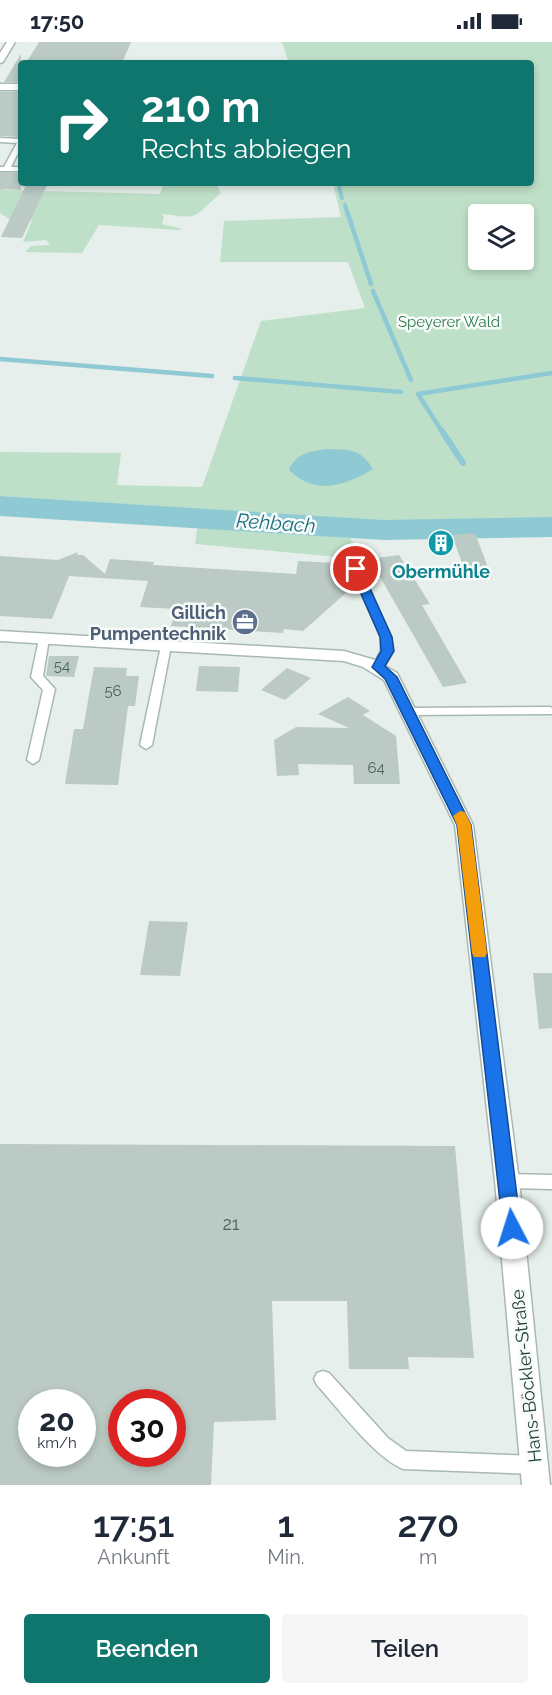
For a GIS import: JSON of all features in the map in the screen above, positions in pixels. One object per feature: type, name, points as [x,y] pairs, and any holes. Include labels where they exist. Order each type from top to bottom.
[{"type":"street","points":[[0,60],[11,42]]},
{"type":"street","points":[[0,87],[18,87]]},
{"type":"street","name":"Hans-Böckler-Straße","points":[[0,636],[344,656],[363,659],[391,677],[464,825],[507,1181],[536,1475]]},
{"type":"lane","points":[[0,140],[18,141]]},
{"type":"lane","points":[[18,146],[3,169],[18,170]]},
{"type":"lane","points":[[356,569],[386,637],[387,651],[378,667]]},
{"type":"lane","points":[[33,760],[50,689],[37,677],[44,639]]},
{"type":"lane","points":[[146,746],[166,646]]},
{"type":"lane","points":[[409,712],[550,711]]},
{"type":"lane","points":[[507,1181],[552,1182]]},
{"type":"lane","points":[[323,1379],[382,1444],[403,1460],[536,1475]]},
{"type":"green space","name":"Speyerer Wald","points":[[282,42],[552,42],[552,530],[349,535],[360,559],[195,544],[200,509],[0,496],[0,452],[121,453],[117,485],[202,487],[261,321],[365,308],[348,262],[220,262],[224,221],[341,217],[334,186],[534,186],[534,60],[288,60]]},
{"type":"green space","points":[[0,172],[11,172],[4,190],[160,194],[163,186],[218,186],[221,193],[195,215],[161,214],[164,217],[162,224],[183,229],[99,225],[82,253],[25,252],[31,246],[50,245],[46,240],[23,242],[32,220],[9,219],[0,213]]},
{"type":"water","points":[[327,449],[359,454],[373,469],[352,480],[330,486],[309,483],[289,470],[300,456]]},
{"type":"building","points":[[39,42],[131,42],[123,60],[28,60]]},
{"type":"building","points":[[21,54],[21,60],[18,60],[18,82],[4,82]]},
{"type":"building","points":[[0,92],[18,92],[18,137],[0,136]]},
{"type":"building","points":[[0,173],[18,173],[18,186],[21,186],[21,190],[0,189]]},
{"type":"building","points":[[26,186],[47,186],[22,238],[1,237]]},
{"type":"building","points":[[475,533],[492,578],[468,580],[452,535]]},
{"type":"building","points":[[78,552],[77,555],[83,555],[105,574],[110,559],[154,562],[153,565],[296,574],[298,561],[356,564],[349,568],[355,585],[303,631],[284,629],[283,633],[171,626],[176,609],[140,607],[148,581],[69,576],[52,619],[0,616],[0,556],[58,560]]},
{"type":"building","points":[[399,555],[430,604],[422,605],[467,683],[443,687],[375,568],[366,575],[363,568],[357,564],[373,565],[370,559]]},
{"type":"building","points":[[49,656],[79,656],[74,677],[46,676]]},
{"type":"building","points":[[199,666],[240,667],[238,692],[196,691]]},
{"type":"building","points":[[94,667],[127,668],[126,676],[139,676],[135,706],[128,706],[118,785],[65,784],[74,729],[83,729]]},
{"type":"building","points":[[287,668],[311,678],[285,700],[261,690]]},
{"type":"building","points":[[348,697],[370,711],[363,715],[396,736],[400,784],[354,784],[353,765],[298,764],[299,775],[277,776],[274,740],[296,727],[349,728],[318,714]]},
{"type":"building","points":[[149,921],[188,922],[180,976],[140,975]]},
{"type":"building","points":[[533,973],[552,973],[552,1028],[539,1029]]},
{"type":"building","points":[[0,1144],[455,1146],[474,1358],[408,1357],[409,1369],[349,1369],[347,1301],[272,1301],[276,1420],[214,1422],[211,1485],[0,1485]]},
{"type":"waterway","points":[[339,186],[342,198]]},
{"type":"waterway","points":[[345,205],[348,215]]},
{"type":"waterway","points":[[348,214],[371,284]]},
{"type":"waterway","points":[[373,291],[411,380]]},
{"type":"waterway","points":[[0,359],[212,376]]},
{"type":"waterway","points":[[443,433],[418,394],[552,373]]},
{"type":"waterway","points":[[235,378],[401,392]]},
{"type":"waterway","points":[[442,431],[463,463]]},
{"type":"waterway","name":"Rehbach","points":[[0,506],[383,530],[552,527]]},
{"type":"slow traffic","points":[[460,816],[464,825],[480,953]]},
{"type":"place","name":"Obermühle","points":[[441,543]]},
{"type":"place","name":"Gillich Pumpentechnik","points":[[245,622]]},
{"type":"route","points":[[356,569],[386,637],[387,651],[378,667],[391,677],[464,825],[512,1228]]}]
